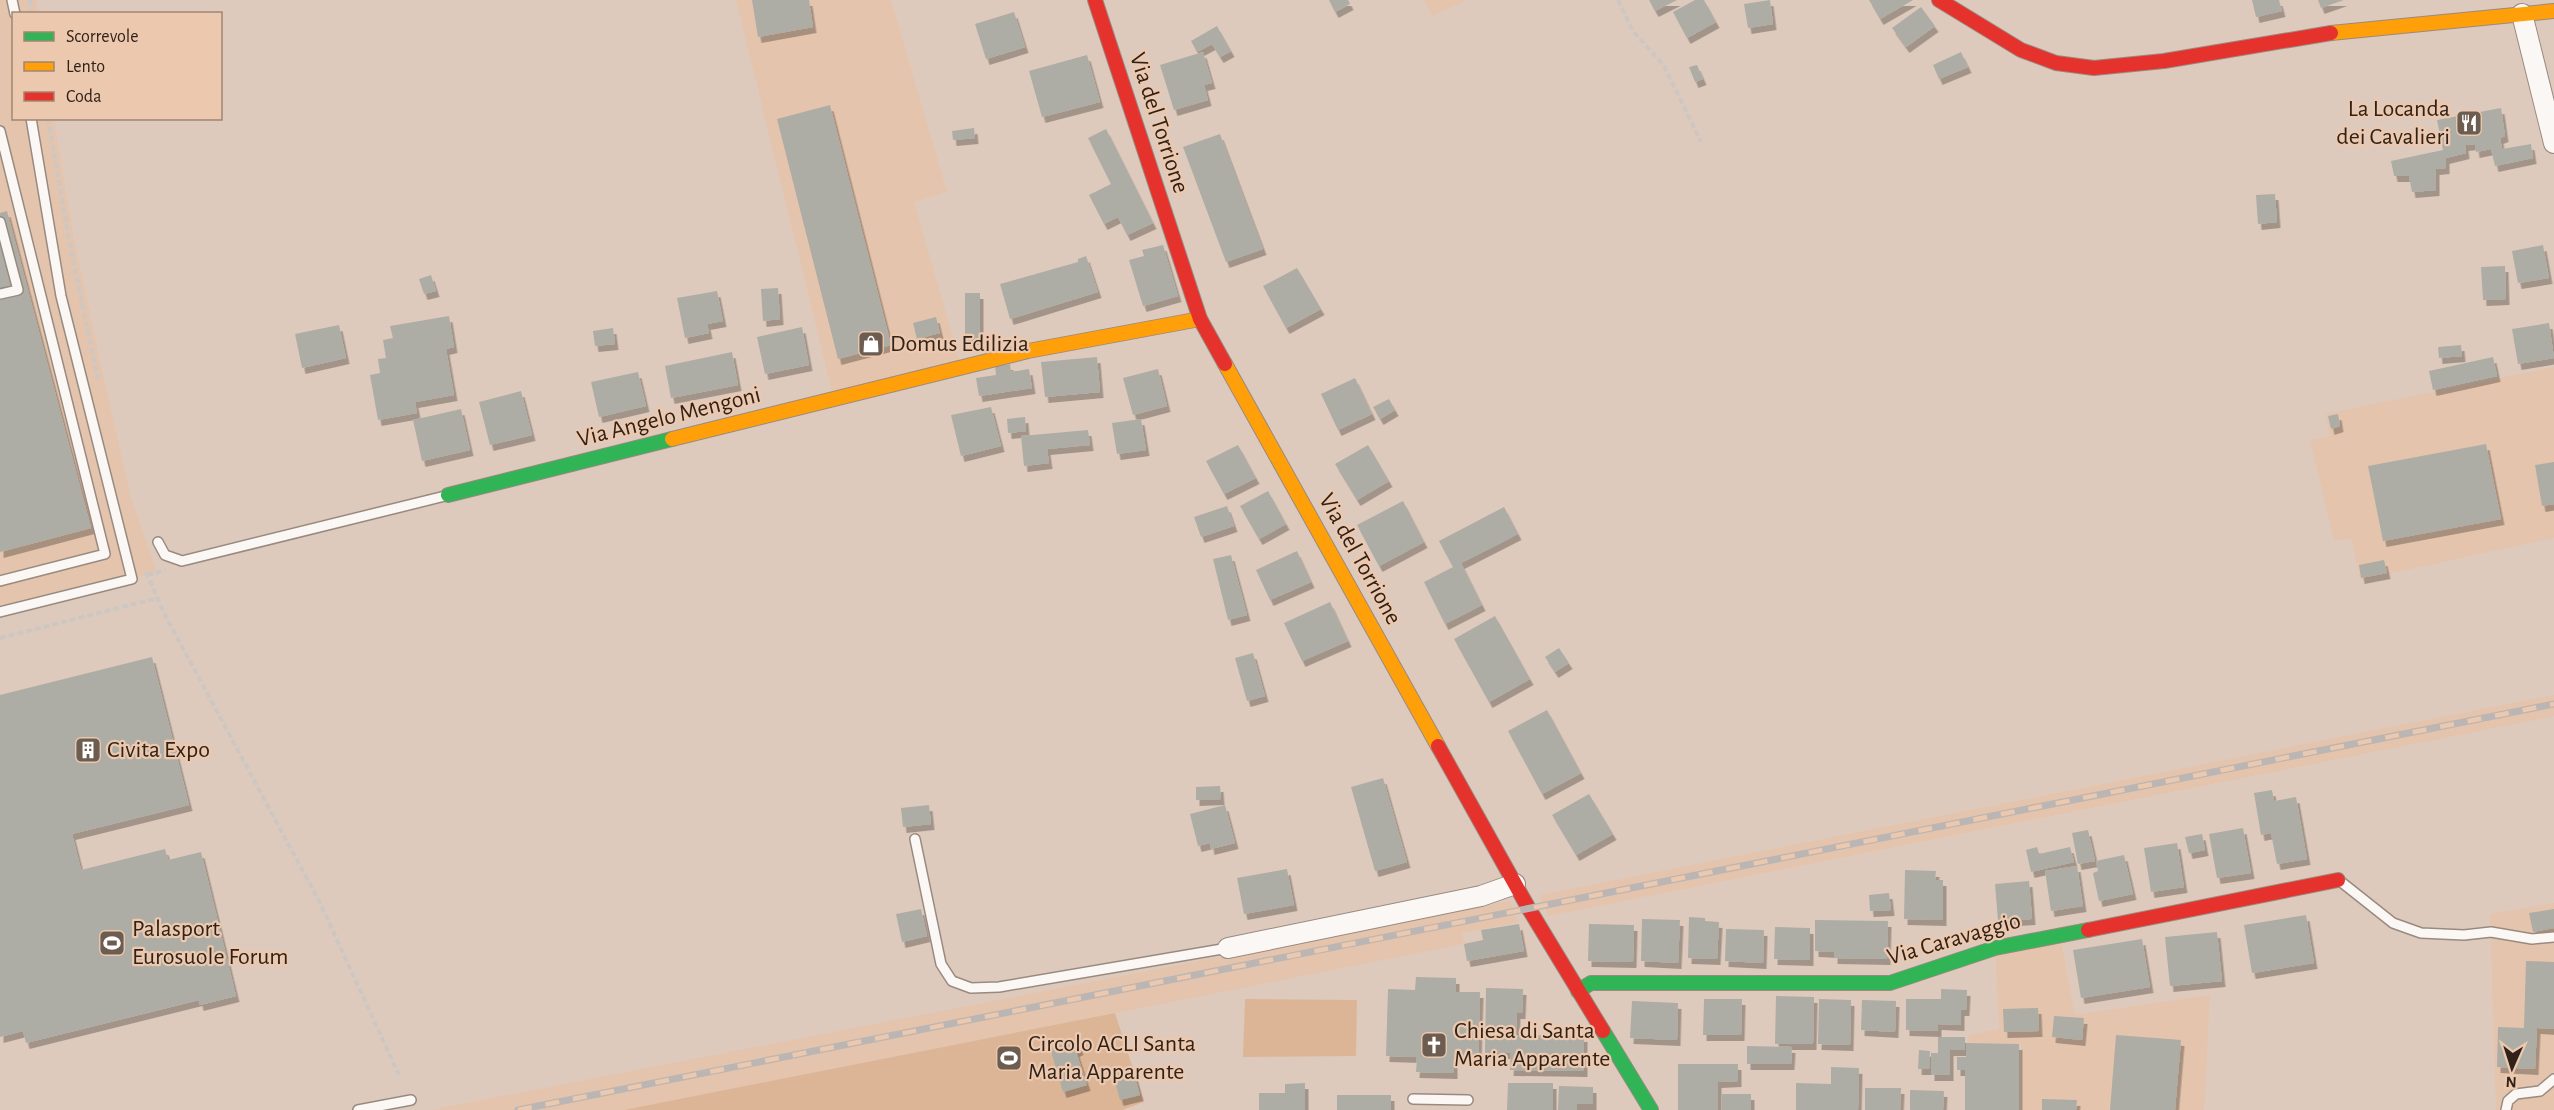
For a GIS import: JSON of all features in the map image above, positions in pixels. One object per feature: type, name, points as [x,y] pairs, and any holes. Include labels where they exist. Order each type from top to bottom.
[{"type":"street","name":"Via del Torrione","points":[[1095,0],[1200,319],[1515,884],[1651,1110]]},
{"type":"street","points":[[1939,0],[2021,50],[2056,63],[2094,68],[2164,61],[2364,28],[2554,11]]},
{"type":"street","points":[[2522,14],[2554,143]]},
{"type":"street","name":"Via Angelo Mengoni","points":[[448,495],[1028,351],[1200,319]]},
{"type":"street","name":"Via Caravaggio","points":[[1578,991],[1591,983],[1890,982],[1995,948],[2338,880]]},
{"type":"street","points":[[1228,948],[1480,896],[1515,884]]},
{"type":"lane","points":[[1,609],[132,579],[61,296],[31,120]]},
{"type":"lane","points":[[0,131],[105,554],[0,581]]},
{"type":"lane","points":[[0,222],[18,290],[0,294]]},
{"type":"lane","name":"Via Angelo Mengoni","points":[[158,542],[165,555],[182,561],[448,495]]},
{"type":"lane","points":[[915,838],[941,963],[952,981],[971,988],[1033,983],[1228,948]]},
{"type":"lane","points":[[2338,880],[2393,923],[2421,933],[2491,932],[2532,939],[2554,937]]},
{"type":"lane","points":[[2506,1110],[2508,1101],[2516,1094],[2540,1091],[2554,1079]]},
{"type":"lane","points":[[1413,1099],[1468,1100]]},
{"type":"lane","points":[[1440,1099],[1440,1110]]},
{"type":"lane","points":[[358,1110],[411,1100]]},
{"type":"path","points":[[1618,0],[1633,32],[1664,66],[1701,142]]},
{"type":"path","points":[[48,120],[69,240],[99,385]]},
{"type":"path","points":[[144,564],[158,598],[320,903],[399,1075]]},
{"type":"path","points":[[0,638],[158,598]]},
{"type":"shaded area","points":[[0,0],[37,0],[38,12],[12,12],[12,120],[54,120],[74,239],[107,393],[131,498],[157,572],[0,612]]},
{"type":"shaded area","points":[[736,0],[891,0],[947,192],[914,202],[960,362],[833,395]]},
{"type":"shaded area","points":[[1424,0],[1467,0],[1433,16]]},
{"type":"shaded area","points":[[2554,367],[2554,538],[2360,580],[2352,539],[2334,540],[2310,440],[2330,436],[2325,414]]},
{"type":"shaded area","points":[[2554,695],[2554,716],[1548,916],[1540,895]]},
{"type":"shaded area","points":[[1510,901],[1518,922],[1462,933],[1464,944],[624,1110],[430,1110]]},
{"type":"shaded area","points":[[2554,903],[2554,1110],[2496,1110],[2490,914]]},
{"type":"shaded area","points":[[2060,935],[2075,1015],[2210,995],[2204,1110],[2021,1110],[2021,1044],[1969,1043],[1968,1035],[1999,1029],[1995,948]]},
{"type":"shaded area","points":[[1245,999],[1357,1000],[1356,1056],[1243,1057]]},
{"type":"shaded area","name":"Circolo ACLI Santa Maria Apparente","points":[[1115,1013],[1144,1102],[1122,1110],[624,1110]]},
{"type":"building","points":[[752,0],[809,0],[813,27],[758,37]]},
{"type":"building","points":[[1329,0],[1348,0],[1350,4],[1335,12]]},
{"type":"building","points":[[1649,0],[1677,0],[1655,11]]},
{"type":"building","points":[[1695,0],[1704,0],[1716,22],[1687,38],[1673,12]]},
{"type":"building","points":[[1770,0],[1773,24],[1748,28],[1744,4]]},
{"type":"building","points":[[1869,0],[1913,0],[1880,19]]},
{"type":"building","points":[[2252,0],[2279,0],[2282,11],[2256,17]]},
{"type":"building","points":[[2318,0],[2344,0],[2321,8]]},
{"type":"building","points":[[1921,7],[1935,26],[1906,47],[1892,28]]},
{"type":"building","points":[[1014,12],[1025,47],[986,59],[975,24]]},
{"type":"building","points":[[1217,26],[1231,51],[1220,57],[1212,44],[1197,52],[1191,41]]},
{"type":"building","points":[[1203,52],[1212,83],[1204,85],[1208,100],[1174,110],[1160,65]]},
{"type":"building","points":[[1961,52],[1968,67],[1939,79],[1933,65]]},
{"type":"building","points":[[1087,55],[1100,102],[1042,117],[1029,71]]},
{"type":"building","points":[[1697,65],[1703,79],[1695,82],[1689,67]]},
{"type":"building","points":[[830,105],[891,345],[838,359],[777,119]]},
{"type":"building","points":[[2501,108],[2505,136],[2500,138],[2502,149],[2531,144],[2533,158],[2495,166],[2491,149],[2476,152],[2475,144],[2465,145],[2466,153],[2446,158],[2446,168],[2436,169],[2436,190],[2412,192],[2409,176],[2394,176],[2391,161],[2443,150],[2437,120]]},
{"type":"building","points":[[974,128],[975,138],[953,140],[952,131]]},
{"type":"building","points":[[1106,129],[1153,223],[1127,235],[1118,217],[1104,224],[1089,195],[1111,184],[1088,138]]},
{"type":"building","points":[[1220,134],[1263,249],[1226,262],[1183,147]]},
{"type":"building","points":[[2275,194],[2277,222],[2258,224],[2256,195]]},
{"type":"building","points":[[7,211],[91,528],[0,552],[0,213]]},
{"type":"building","points":[[1163,245],[1178,296],[1143,306],[1129,260],[1144,256],[1142,250]]},
{"type":"building","points":[[2543,245],[2549,278],[2518,283],[2512,251]]},
{"type":"building","points":[[1086,256],[1098,292],[1010,319],[1000,284],[1078,262],[1078,259]]},
{"type":"building","points":[[2505,266],[2506,299],[2483,300],[2481,267]]},
{"type":"building","points":[[1297,268],[1321,309],[1286,328],[1263,286]]},
{"type":"building","points":[[431,275],[436,291],[424,294],[419,279]]},
{"type":"building","points":[[778,288],[780,319],[763,321],[761,289]]},
{"type":"building","points":[[717,291],[723,321],[707,324],[709,333],[685,338],[677,298]]},
{"type":"building","points":[[965,293],[980,293],[980,339],[965,339]]},
{"type":"building","points":[[449,316],[454,347],[446,349],[454,395],[415,402],[417,413],[378,420],[370,375],[380,373],[378,359],[386,358],[383,340],[393,338],[390,326]]},
{"type":"building","points":[[936,317],[940,333],[917,339],[913,323]]},
{"type":"building","points":[[2549,323],[2554,358],[2518,364],[2512,329]]},
{"type":"building","points":[[339,325],[346,358],[302,368],[295,334]]},
{"type":"building","points":[[802,327],[809,365],[765,374],[757,337]]},
{"type":"building","points":[[613,328],[615,344],[595,346],[593,331]]},
{"type":"building","points":[[2461,345],[2462,356],[2439,358],[2438,347]]},
{"type":"building","points":[[732,352],[738,385],[671,398],[665,366]]},
{"type":"building","points":[[1097,357],[1100,392],[1045,397],[1041,362]]},
{"type":"building","points":[[2493,357],[2497,376],[2433,390],[2429,371]]},
{"type":"building","points":[[1010,364],[1011,372],[1029,369],[1032,388],[979,396],[976,378],[996,375],[995,366]]},
{"type":"building","points":[[1158,369],[1167,406],[1133,415],[1123,378]]},
{"type":"building","points":[[638,372],[646,406],[599,417],[591,382]]},
{"type":"building","points":[[1355,378],[1372,414],[1338,430],[1321,394]]},
{"type":"building","points":[[521,391],[532,435],[490,445],[479,402]]},
{"type":"building","points":[[1389,399],[1395,410],[1380,419],[1373,407]]},
{"type":"building","points":[[991,407],[1001,446],[961,456],[951,415]]},
{"type":"building","points":[[461,409],[470,450],[422,461],[413,420]]},
{"type":"building","points":[[2338,414],[2340,426],[2331,429],[2328,416]]},
{"type":"building","points":[[1025,417],[1026,431],[1008,433],[1007,419]]},
{"type":"building","points":[[1141,419],[1146,450],[1117,454],[1112,423]]},
{"type":"building","points":[[1088,430],[1090,445],[1047,449],[1049,463],[1024,466],[1021,436]]},
{"type":"building","points":[[2486,444],[2501,519],[2383,541],[2368,466]]},
{"type":"building","points":[[1238,445],[1256,478],[1224,494],[1206,461]]},
{"type":"building","points":[[1368,445],[1389,481],[1357,500],[1335,464]]},
{"type":"building","points":[[2554,462],[2554,504],[2542,506],[2535,465]]},
{"type":"building","points":[[1268,491],[1286,524],[1259,539],[1240,506]]},
{"type":"building","points":[[1403,501],[1424,542],[1379,566],[1357,525]]},
{"type":"building","points":[[1227,506],[1234,526],[1201,537],[1194,517]]},
{"type":"building","points":[[1504,507],[1518,534],[1461,563],[1482,605],[1445,624],[1424,582],[1453,567],[1439,541]]},
{"type":"building","points":[[1297,551],[1311,582],[1270,600],[1256,570]]},
{"type":"building","points":[[1231,555],[1247,615],[1228,620],[1213,559]]},
{"type":"building","points":[[2384,560],[2387,573],[2361,578],[2359,565]]},
{"type":"building","points":[[1330,602],[1348,641],[1302,661],[1284,623]]},
{"type":"building","points":[[1495,616],[1530,679],[1489,702],[1454,639]]},
{"type":"building","points":[[1559,648],[1569,663],[1555,672],[1545,657]]},
{"type":"building","points":[[1253,653],[1265,696],[1247,701],[1235,658]]},
{"type":"building","points":[[152,657],[189,805],[72,834],[81,870],[165,849],[168,860],[201,852],[236,996],[200,1005],[199,1000],[26,1043],[23,1031],[0,1037],[0,695]]},
{"type":"building","points":[[1547,710],[1581,773],[1542,794],[1508,731]]},
{"type":"building","points":[[1383,778],[1407,862],[1375,871],[1351,787]]},
{"type":"building","points":[[1220,786],[1221,799],[1196,800],[1196,787]]},
{"type":"building","points":[[2272,790],[2274,801],[2296,797],[2307,859],[2277,864],[2271,833],[2261,835],[2254,793]]},
{"type":"building","points":[[1589,794],[1613,834],[1576,855],[1552,815]]},
{"type":"building","points":[[929,805],[931,824],[903,827],[901,808]]},
{"type":"building","points":[[1225,805],[1235,843],[1211,849],[1210,843],[1198,846],[1190,814]]},
{"type":"building","points":[[2243,828],[2251,873],[2217,878],[2209,834]]},
{"type":"building","points":[[2088,830],[2095,861],[2078,864],[2072,833]]},
{"type":"building","points":[[2202,834],[2205,850],[2189,853],[2185,837]]},
{"type":"building","points":[[2177,843],[2184,887],[2151,892],[2144,848]]},
{"type":"building","points":[[2037,847],[2039,854],[2070,847],[2074,862],[2031,872],[2026,850]]},
{"type":"building","points":[[2124,855],[2133,894],[2099,901],[2093,873],[2098,871],[2096,861]]},
{"type":"building","points":[[2077,866],[2083,906],[2051,911],[2045,871]]},
{"type":"building","points":[[1287,869],[1294,905],[1244,914],[1237,878]]},
{"type":"building","points":[[1905,870],[1936,871],[1935,880],[1943,880],[1943,920],[1904,919]]},
{"type":"building","points":[[2029,881],[2032,919],[1998,921],[1995,884]]},
{"type":"building","points":[[1889,893],[1891,910],[1870,911],[1869,895]]},
{"type":"building","points":[[921,909],[927,936],[902,942],[896,914]]},
{"type":"building","points":[[2554,909],[2554,928],[2533,932],[2529,913]]},
{"type":"building","points":[[2306,915],[2314,963],[2252,973],[2244,925]]},
{"type":"building","points":[[1689,917],[1719,922],[1717,959],[1688,958]]},
{"type":"building","points":[[1642,919],[1680,920],[1678,963],[1641,961]]},
{"type":"building","points":[[1815,920],[1888,921],[1887,959],[1834,958],[1834,952],[1815,951]]},
{"type":"building","points":[[1519,924],[1524,951],[1467,961],[1464,944],[1483,940],[1481,930]]},
{"type":"building","points":[[1589,924],[1634,925],[1633,962],[1588,961]]},
{"type":"building","points":[[1775,927],[1810,928],[1810,960],[1774,959]]},
{"type":"building","points":[[1726,929],[1764,930],[1763,963],[1725,961]]},
{"type":"building","points":[[2217,932],[2222,981],[2170,986],[2165,937]]},
{"type":"building","points":[[2142,939],[2150,987],[2081,998],[2073,950]]},
{"type":"building","points":[[2526,961],[2554,962],[2554,1029],[2537,1028],[2535,1069],[2497,1067],[2498,1027],[2524,1028]]},
{"type":"building","points":[[1416,977],[1456,978],[1456,992],[1480,992],[1478,1057],[1454,1057],[1454,1073],[1416,1072],[1417,1057],[1386,1056],[1388,989],[1415,990]]},
{"type":"building","points":[[1486,988],[1523,989],[1522,1013],[1517,1013],[1516,1035],[1584,1036],[1584,1071],[1510,1070],[1511,1053],[1485,1053]]},
{"type":"building","points":[[1941,989],[1967,990],[1966,1010],[1961,1010],[1961,1025],[1938,1024],[1938,1031],[1906,1030],[1906,999],[1941,999]]},
{"type":"building","points":[[1776,996],[1814,997],[1813,1044],[1775,1044]]},
{"type":"building","points":[[1704,999],[1742,999],[1741,1035],[1703,1035]]},
{"type":"building","points":[[1819,999],[1851,1000],[1850,1045],[1818,1044]]},
{"type":"building","points":[[1862,1000],[1896,1001],[1895,1032],[1861,1030]]},
{"type":"building","points":[[1632,1001],[1678,1003],[1677,1040],[1630,1038]]},
{"type":"building","points":[[2038,1008],[2039,1031],[2004,1032],[2003,1009]]},
{"type":"building","points":[[2054,1016],[2084,1018],[2082,1040],[2052,1037]]},
{"type":"building","points":[[2116,1035],[2181,1040],[2175,1110],[2110,1110]]},
{"type":"building","points":[[1938,1037],[1965,1037],[1965,1050],[1950,1050],[1950,1075],[1931,1075],[1931,1053],[1938,1053]]},
{"type":"building","points":[[1076,1040],[1080,1049],[1076,1051],[1087,1085],[1063,1092],[1050,1048]]},
{"type":"building","points":[[1966,1043],[2019,1044],[2019,1110],[1965,1110],[1965,1070],[1957,1070],[1957,1057],[1966,1057]]},
{"type":"building","points":[[1747,1046],[1792,1047],[1791,1064],[1747,1064]]},
{"type":"building","points":[[1919,1050],[1930,1051],[1929,1069],[1918,1069]]},
{"type":"building","points":[[1678,1064],[1738,1064],[1738,1081],[1718,1082],[1718,1110],[1678,1110]]},
{"type":"building","points":[[1831,1067],[1859,1068],[1858,1110],[1796,1110],[1796,1083],[1831,1084]]},
{"type":"building","points":[[1133,1069],[1140,1095],[1120,1100],[1113,1074]]},
{"type":"building","points":[[1305,1083],[1305,1110],[1259,1110],[1259,1093],[1285,1093],[1285,1084]]},
{"type":"building","points":[[1508,1083],[1553,1083],[1553,1110],[1507,1110]]},
{"type":"building","points":[[1559,1086],[1593,1087],[1593,1104],[1577,1104],[1577,1110],[1558,1110]]},
{"type":"building","points":[[1865,1088],[1901,1088],[1900,1110],[1865,1110]]},
{"type":"building","points":[[1910,1090],[1944,1091],[1943,1110],[1910,1110]]},
{"type":"building","points":[[1722,1094],[1751,1094],[1751,1110],[1722,1110]]},
{"type":"building","points":[[1337,1095],[1391,1095],[1391,1110],[1337,1110]]},
{"type":"building","points":[[2042,1099],[2077,1100],[2076,1110],[2042,1110]]},
{"type":"railway","points":[[518,1110],[2554,704]]},
{"type":"traffic: fast","points":[[448,495],[672,439]]},
{"type":"traffic: fast","points":[[1578,991],[1591,983],[1890,983],[1995,948],[2088,930]]},
{"type":"traffic: fast","points":[[1603,1031],[1651,1110]]},
{"type":"traffic: slow","points":[[2331,33],[2554,11]]},
{"type":"traffic: slow","points":[[672,439],[1028,351],[1200,319]]},
{"type":"traffic: slow","points":[[1225,364],[1438,746]]},
{"type":"traffic: jam","points":[[1095,0],[1200,319],[1225,364]]},
{"type":"traffic: jam","points":[[1939,0],[2021,50],[2056,63],[2094,68],[2164,61],[2331,33]]},
{"type":"traffic: jam","points":[[1438,746],[1529,909],[1603,1031]]},
{"type":"traffic: jam","points":[[2088,930],[2338,880]]},
{"type":"place","name":"La Locanda dei Cavalieri","points":[[2469,123]]},
{"type":"place","name":"Domus Edilizia","points":[[871,344]]},
{"type":"place","name":"Civita Expo","points":[[88,750]]},
{"type":"place","name":"Palasport Eurosuole Forum","points":[[112,943]]},
{"type":"place","name":"Chiesa di Santa Maria Apparente","points":[[1434,1045]]},
{"type":"place","name":"Circolo ACLI Santa Maria Apparente","points":[[1009,1058]]}]
